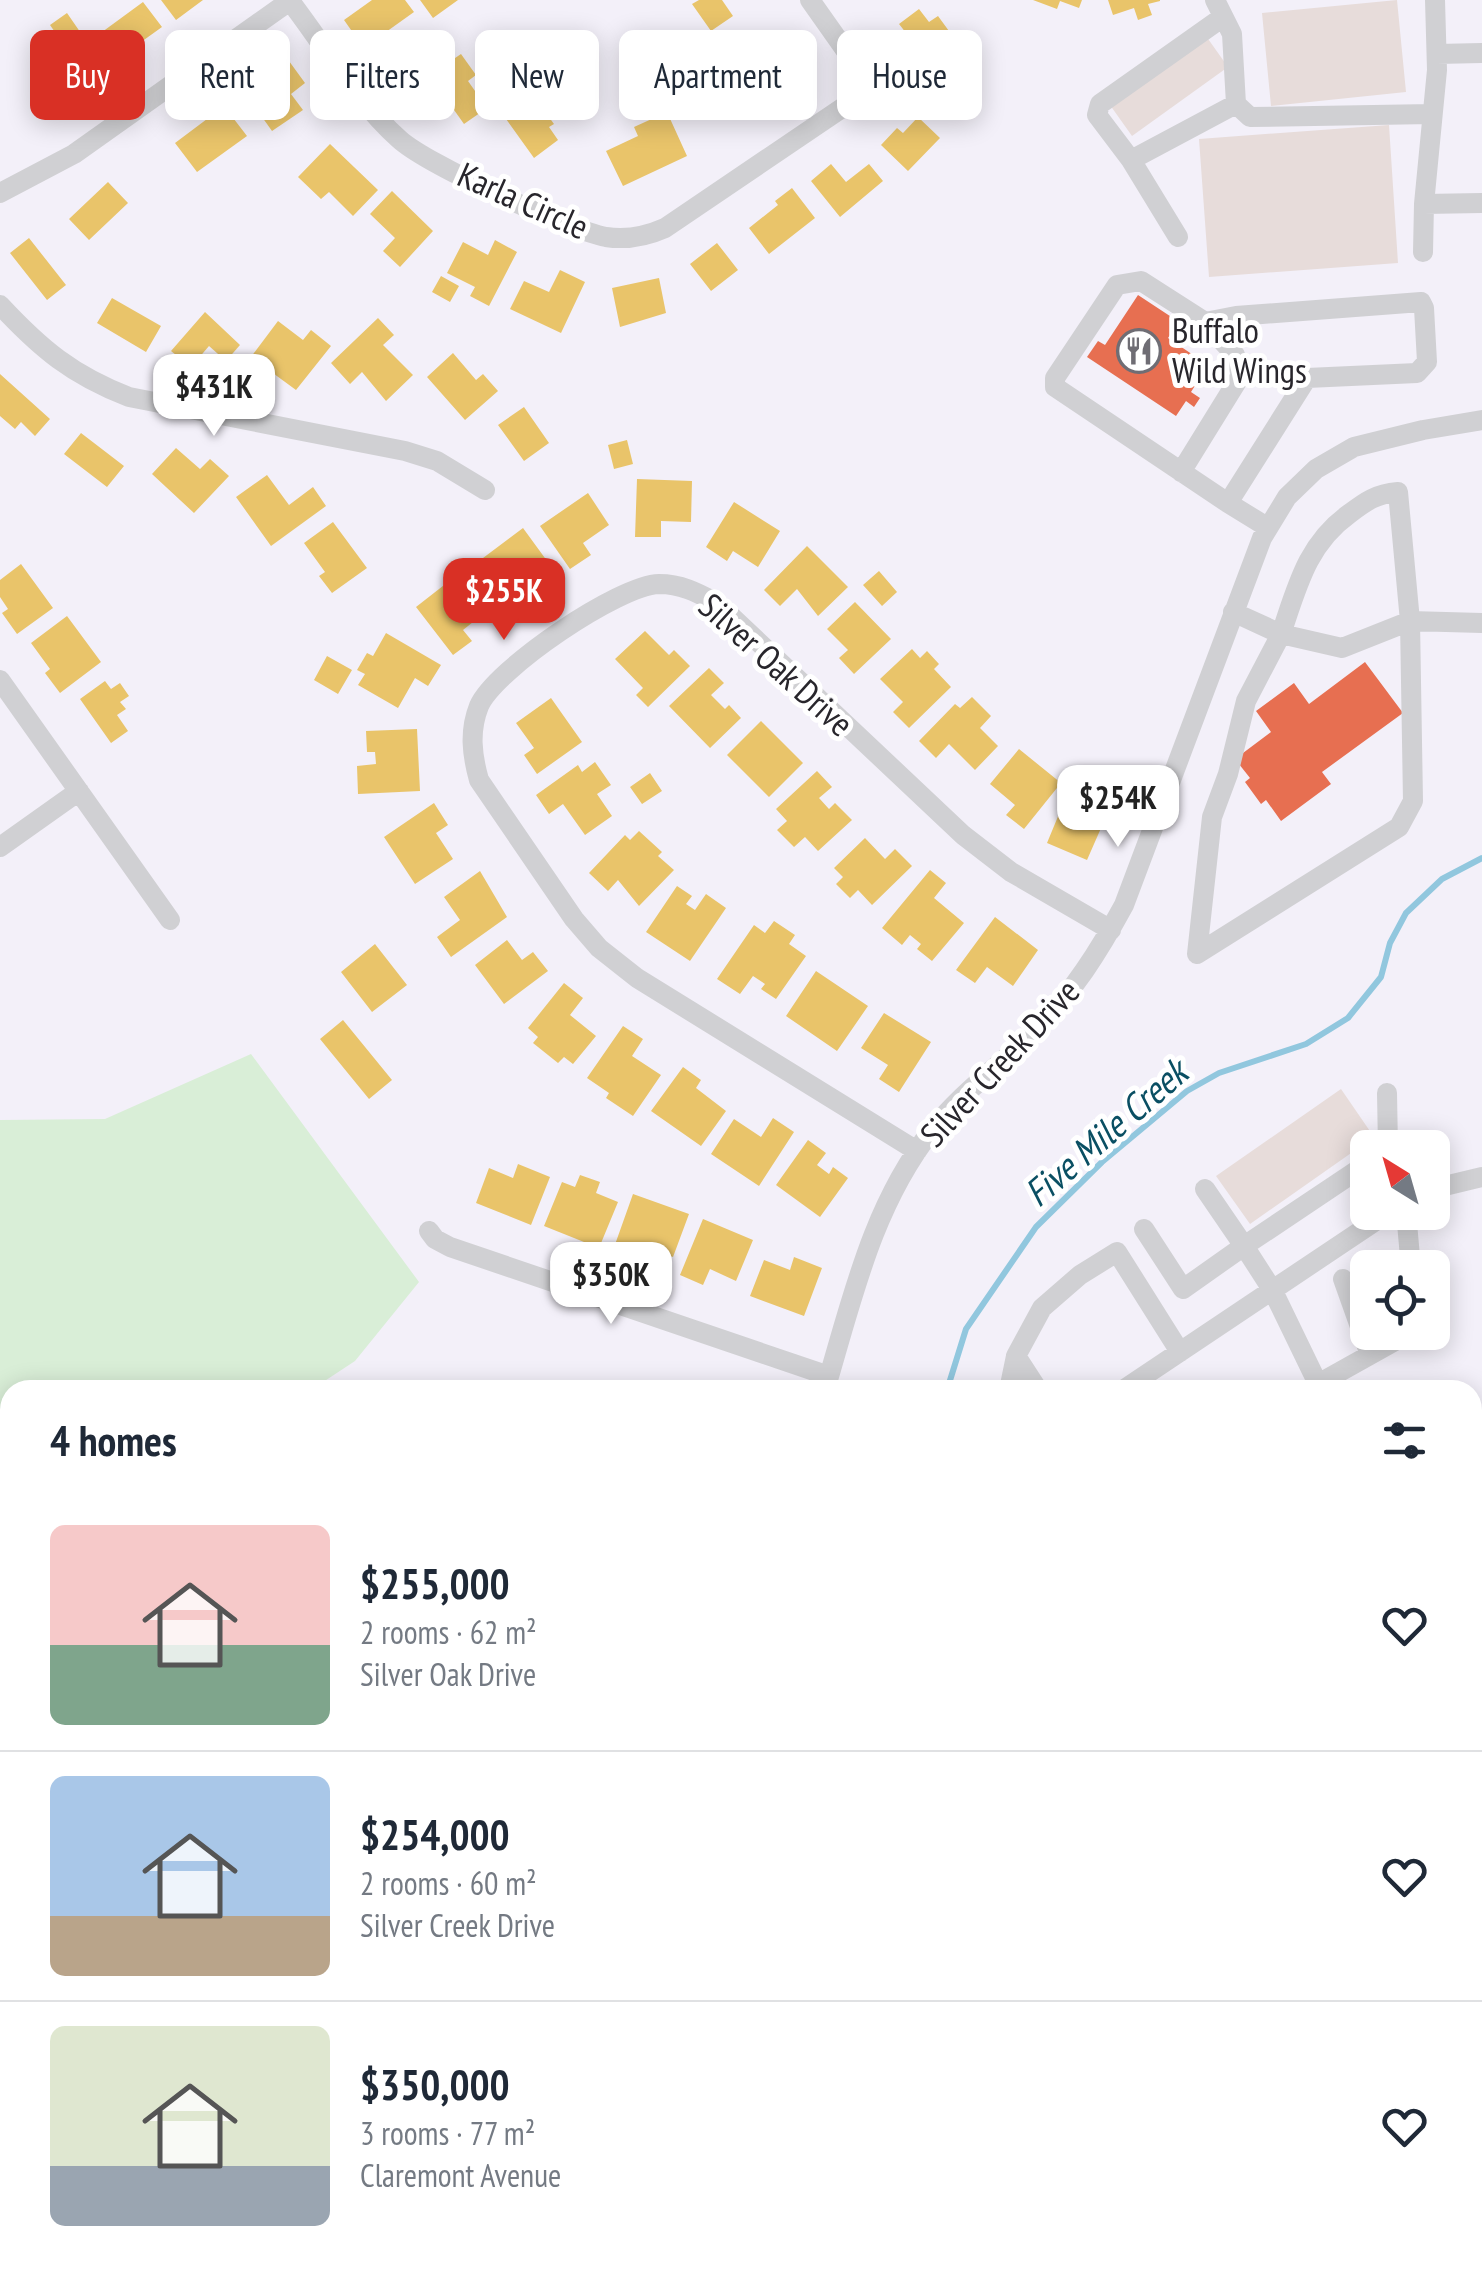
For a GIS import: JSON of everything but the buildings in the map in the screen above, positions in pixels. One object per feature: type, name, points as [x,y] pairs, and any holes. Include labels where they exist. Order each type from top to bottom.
[{"type":"street","name":"Karla Circle","points":[[291,0],[383,124],[402,142],[500,194],[585,231],[617,238],[642,236],[665,228],[848,104],[860,81],[858,68],[810,0]]},
{"type":"street","points":[[0,194],[74,154],[291,0]]},
{"type":"street","points":[[1423,252],[1437,54],[1435,0]]},
{"type":"street","points":[[1178,237],[1098,115],[1100,104],[1219,8],[1232,34],[1236,104],[1250,117],[1432,114]]},
{"type":"street","points":[[1437,54],[1482,53]]},
{"type":"street","points":[[1131,160],[1236,104]]},
{"type":"street","points":[[1424,204],[1482,203]]},
{"type":"street","points":[[1181,472],[1241,375],[1235,354],[1205,322],[1141,281],[1124,282],[1109,294],[1055,378],[1055,387],[1061,393],[1228,503],[1268,527]]},
{"type":"street","points":[[1205,322],[1236,316],[1416,302],[1424,308],[1427,362],[1417,373],[1307,378],[1241,375]]},
{"type":"street","points":[[0,305],[36,344],[64,366],[129,397],[405,450],[436,461],[485,490]]},
{"type":"street","points":[[1228,503],[1307,378]]},
{"type":"street","name":"Silver Creek Drive","points":[[828,1380],[877,1222],[917,1151],[949,1110],[1062,1002],[1111,930],[1233,612],[1280,506],[1300,482],[1337,455],[1384,438],[1482,420]]},
{"type":"street","points":[[1398,492],[1410,620],[1414,801],[1399,827],[1197,954],[1212,817],[1228,774],[1246,701],[1281,634],[1304,566],[1328,529],[1377,494],[1398,492]]},
{"type":"street","name":"Silver Oak Drive","points":[[917,1151],[637,978],[599,948],[574,919],[479,780],[472,756],[473,726],[480,703],[492,686],[610,600],[637,587],[656,584],[690,589],[717,603],[963,835],[1011,872],[1111,930]]},
{"type":"street","points":[[1233,612],[1281,634],[1342,648],[1410,620],[1482,623]]},
{"type":"street","points":[[0,680],[170,920]]},
{"type":"street","points":[[0,847],[79,791]]},
{"type":"street","points":[[1387,1094],[1388,1130]]},
{"type":"street","points":[[1144,1229],[1183,1288],[1350,1175]]},
{"type":"street","points":[[1450,1185],[1482,1177]]},
{"type":"street","points":[[1205,1190],[1273,1291],[1310,1380]]},
{"type":"street","points":[[1138,1380],[1363,1230]]},
{"type":"street","points":[[429,1231],[450,1247],[819,1380]]},
{"type":"street","points":[[1011,1380],[1016,1356],[1042,1308],[1080,1274],[1117,1252],[1180,1352]]},
{"type":"street","points":[[1343,1279],[1370,1355]]},
{"type":"street","points":[[1325,1380],[1379,1350]]},
{"type":"street","points":[[1016,1356],[1032,1380]]},
{"type":"green space","points":[[251,1054],[419,1282],[355,1361],[326,1380],[0,1380],[0,1120],[105,1119]]},
{"type":"waterway","name":"Five Mile Creek","points":[[950,1380],[966,1329],[1036,1227],[1102,1162],[1187,1091],[1219,1073],[1306,1044],[1348,1018],[1381,977],[1390,943],[1406,913],[1442,879],[1482,858]]},
{"type":"place","name":"Buffalo Wild Wings","points":[[1139,351]]}]
